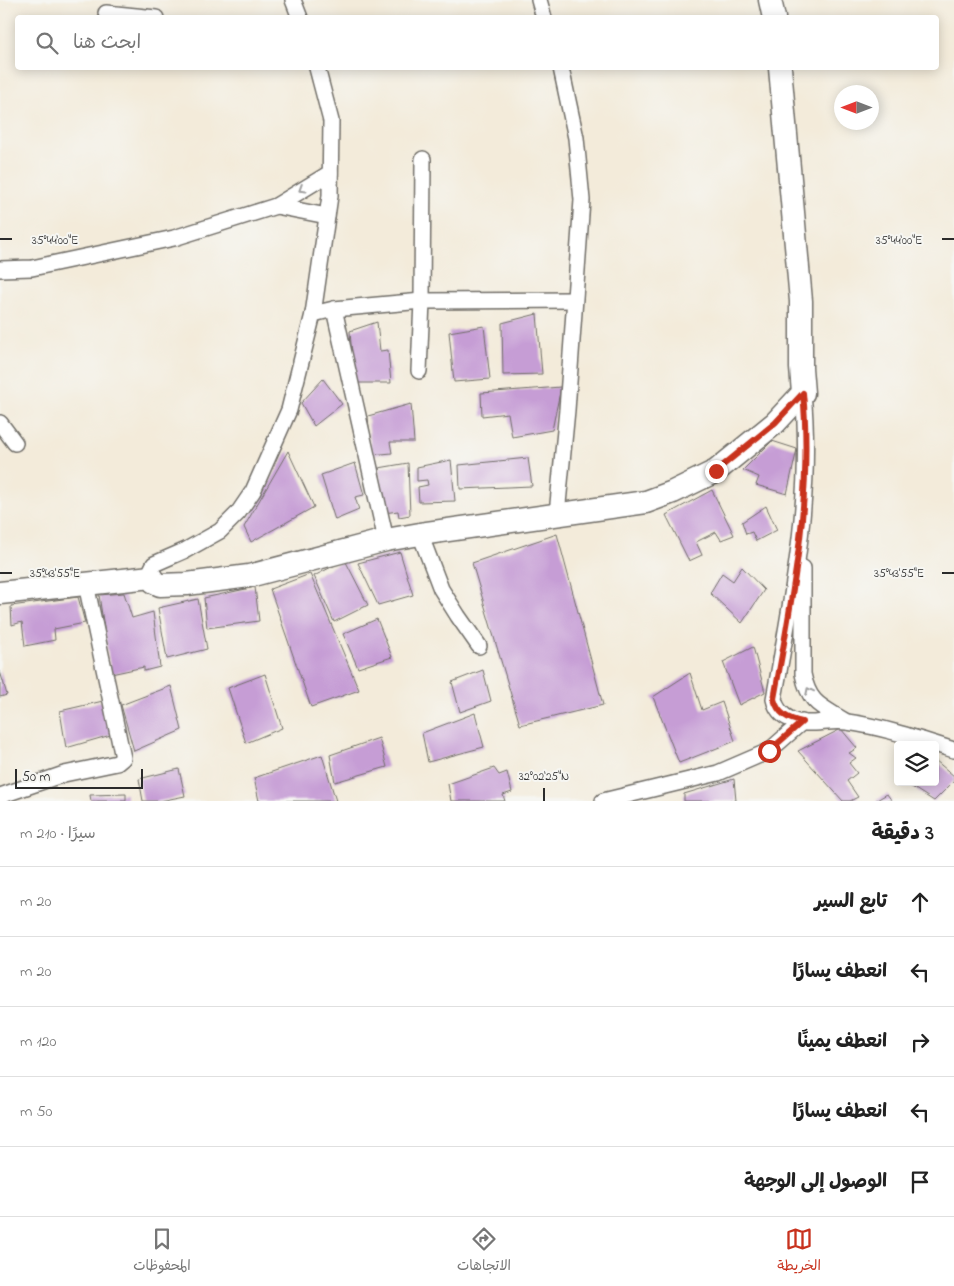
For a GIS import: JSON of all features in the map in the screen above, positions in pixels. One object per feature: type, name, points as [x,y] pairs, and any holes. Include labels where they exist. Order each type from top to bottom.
[{"type":"street","points":[[293,0],[299,15]]},
{"type":"street","points":[[539,0],[543,15]]},
{"type":"street","points":[[770,0],[773,15]]},
{"type":"street","points":[[106,13],[126,15]]},
{"type":"street","points":[[318,70],[332,121],[327,216],[313,314],[289,410],[253,491],[238,513],[220,531],[186,550],[154,564],[150,577],[154,582],[160,584],[187,584],[250,576],[386,540],[646,502],[692,484],[716,471],[775,423],[803,393]]},
{"type":"street","points":[[557,514],[567,410],[582,200],[576,138],[561,70]]},
{"type":"street","points":[[780,70],[801,301],[801,368],[807,438],[801,527],[774,699],[776,706],[782,714],[791,720],[802,722],[845,721],[913,737],[954,750]]},
{"type":"street","points":[[419,371],[422,301],[423,159]]},
{"type":"street","points":[[0,269],[32,268],[174,238],[276,206],[330,173]]},
{"type":"street","points":[[276,206],[327,216]]},
{"type":"street","points":[[313,314],[334,309],[422,301],[574,300]]},
{"type":"street","points":[[334,309],[386,540]]},
{"type":"street","points":[[0,423],[16,443]]},
{"type":"street","points":[[801,527],[803,551],[802,674],[809,696],[816,703],[845,721]]},
{"type":"street","points":[[420,534],[441,589],[479,646]]},
{"type":"street","points":[[0,593],[150,577]]},
{"type":"street","points":[[0,796],[64,774],[117,763],[123,758],[86,584]]},
{"type":"street","points":[[603,801],[718,773],[769,751],[802,722]]},
{"type":"building","points":[[537,314],[542,374],[503,375],[502,323]]},
{"type":"building","points":[[377,322],[380,351],[388,350],[391,383],[354,383],[350,331]]},
{"type":"building","points":[[484,326],[490,379],[454,382],[449,332]]},
{"type":"building","points":[[323,379],[342,404],[314,426],[301,403]]},
{"type":"building","points":[[561,387],[552,430],[512,437],[508,413],[482,416],[481,393]]},
{"type":"building","points":[[411,404],[414,442],[390,442],[392,453],[371,455],[368,416]]},
{"type":"building","points":[[772,441],[797,449],[787,494],[756,485],[759,477],[743,470]]},
{"type":"building","points":[[288,451],[314,507],[251,542],[244,527]]},
{"type":"building","points":[[528,458],[532,486],[460,489],[459,465]]},
{"type":"building","points":[[451,460],[455,501],[419,502],[418,487],[428,485],[427,480],[417,481],[417,467]]},
{"type":"building","points":[[355,463],[364,495],[355,497],[359,510],[335,520],[321,475]]},
{"type":"building","points":[[408,463],[410,515],[399,517],[398,511],[384,513],[379,468]]},
{"type":"building","points":[[712,490],[734,535],[721,540],[716,532],[696,542],[702,555],[689,561],[666,515]]},
{"type":"building","points":[[766,506],[777,530],[756,541],[752,532],[746,534],[742,522]]},
{"type":"building","points":[[557,534],[603,705],[520,725],[472,563]]},
{"type":"building","points":[[400,552],[413,595],[378,605],[358,563]]},
{"type":"building","points":[[345,560],[368,605],[334,622],[314,576]]},
{"type":"building","points":[[742,567],[764,590],[742,623],[710,593],[722,573],[733,581]]},
{"type":"building","points":[[310,574],[359,690],[311,707],[270,589]]},
{"type":"building","points":[[255,587],[259,621],[207,628],[204,598]]},
{"type":"building","points":[[124,593],[132,618],[153,612],[160,667],[144,671],[144,667],[111,674],[99,595]]},
{"type":"building","points":[[78,597],[85,623],[54,629],[55,640],[25,646],[22,622],[12,625],[11,606]]},
{"type":"building","points":[[198,599],[207,649],[167,659],[158,608]]},
{"type":"building","points":[[377,619],[392,657],[358,668],[343,634]]},
{"type":"building","points":[[753,647],[765,692],[739,705],[723,662]]},
{"type":"building","points":[[483,670],[491,701],[460,712],[452,682]]},
{"type":"building","points":[[0,671],[7,695],[0,697]]},
{"type":"building","points":[[690,673],[702,710],[722,702],[735,741],[679,763],[653,697]]},
{"type":"building","points":[[265,674],[282,728],[246,743],[228,688]]},
{"type":"building","points":[[171,686],[182,730],[134,751],[121,705]]},
{"type":"building","points":[[103,701],[114,734],[66,748],[60,711]]},
{"type":"building","points":[[475,713],[484,747],[428,762],[422,733]]},
{"type":"building","points":[[841,729],[857,748],[849,753],[856,758],[849,763],[857,773],[847,781],[858,797],[850,801],[843,801],[798,751]]},
{"type":"building","points":[[379,738],[387,767],[335,782],[330,755]]},
{"type":"building","points":[[322,755],[336,801],[259,801],[254,778]]},
{"type":"building","points":[[939,763],[954,776],[954,781],[934,801],[910,786],[939,786]]},
{"type":"building","points":[[494,768],[499,775],[507,772],[512,792],[503,795],[505,801],[451,801],[448,784]]},
{"type":"building","points":[[179,769],[185,796],[160,801],[143,801],[139,779]]},
{"type":"building","points":[[734,779],[736,801],[684,801],[684,794]]},
{"type":"building","points":[[126,794],[126,801],[91,801],[90,795]]},
{"type":"building","points":[[887,794],[892,801],[875,801]]},
{"type":"route","points":[[716,471],[775,423],[803,393],[807,438],[801,527],[774,699],[776,706],[782,714],[791,720],[802,722],[769,751]]}]
